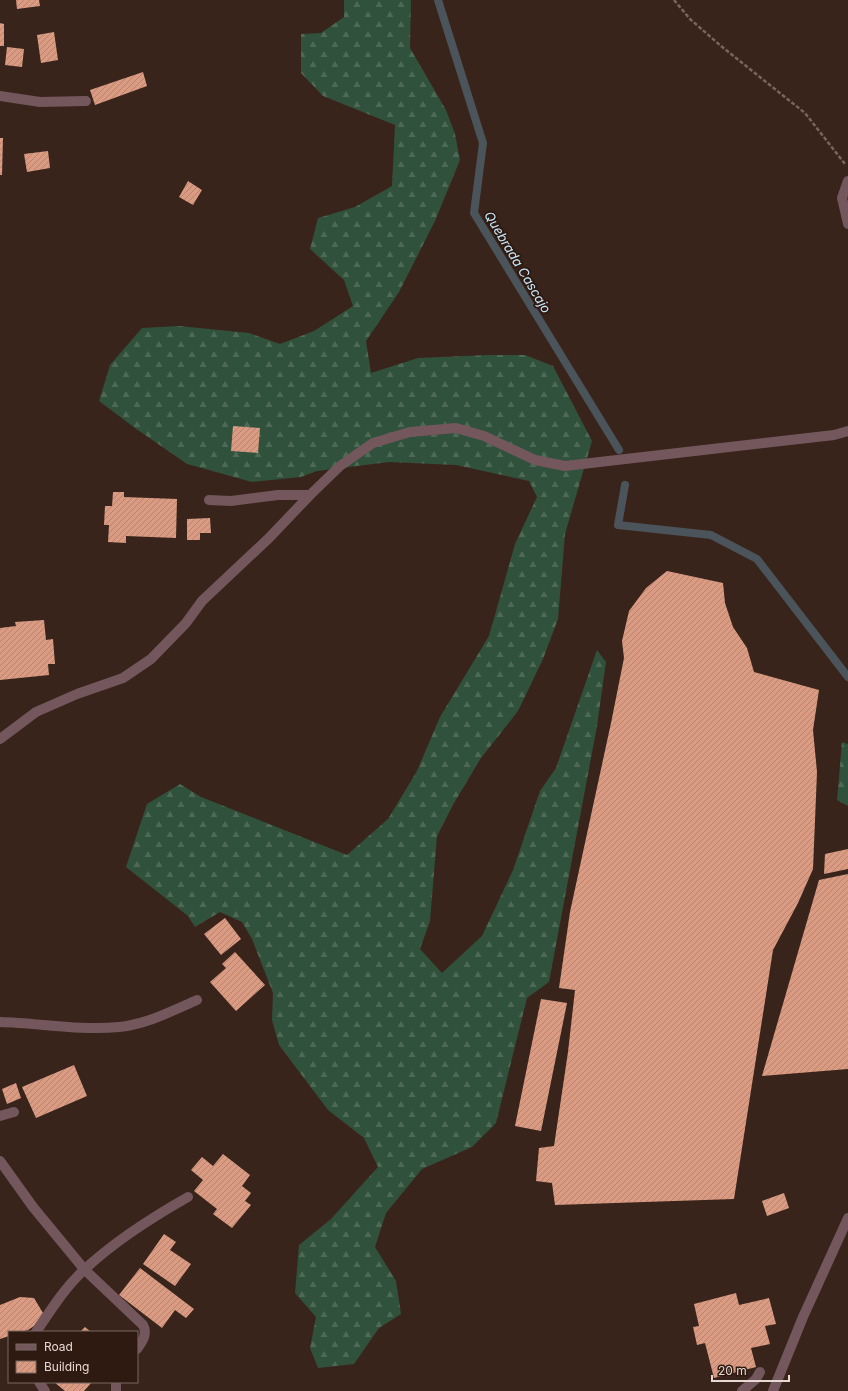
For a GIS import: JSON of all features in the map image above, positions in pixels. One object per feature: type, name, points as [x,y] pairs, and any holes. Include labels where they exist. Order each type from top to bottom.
[{"type":"street","points":[[0,96],[40,102],[86,101]]},
{"type":"street","points":[[848,181],[842,198],[848,224]]},
{"type":"street","points":[[0,739],[36,712],[77,694],[123,678],[151,659],[186,623],[202,601],[269,538],[310,495],[340,466],[373,443],[410,432],[456,428],[484,436],[534,460],[565,466],[834,435],[848,431]]},
{"type":"street","points":[[209,500],[231,501],[278,494],[310,495]]},
{"type":"street","points":[[0,1022],[82,1027],[119,1027],[159,1017],[197,1000]]},
{"type":"street","points":[[0,1116],[14,1112]]},
{"type":"street","points":[[0,1161],[33,1207],[84,1269],[143,1325],[146,1330],[145,1337],[138,1348]]},
{"type":"street","points":[[37,1331],[53,1307],[84,1269],[138,1226],[188,1198]]},
{"type":"street","points":[[773,1391],[848,1218]]},
{"type":"street","points":[[742,1391],[756,1379],[760,1372]]},
{"type":"path","points":[[674,0],[690,19],[721,46],[805,113],[843,160],[848,170]]},
{"type":"green space","points":[[344,0],[411,0],[410,48],[446,110],[455,134],[460,160],[435,221],[399,292],[366,341],[371,373],[418,358],[525,355],[553,366],[592,441],[565,534],[558,619],[543,659],[518,711],[481,758],[454,803],[437,836],[430,921],[420,949],[442,973],[482,936],[513,870],[540,791],[556,768],[597,650],[606,662],[597,726],[549,982],[527,998],[496,1123],[472,1147],[422,1169],[386,1213],[375,1247],[396,1281],[401,1314],[379,1328],[354,1364],[318,1368],[310,1348],[316,1317],[295,1293],[299,1245],[331,1219],[378,1167],[364,1138],[328,1110],[279,1045],[272,1020],[273,993],[252,939],[242,922],[220,912],[195,927],[188,916],[126,867],[147,804],[180,784],[201,797],[347,855],[388,819],[417,771],[440,717],[489,636],[515,544],[537,497],[529,481],[456,465],[389,462],[317,471],[301,477],[252,482],[187,464],[99,401],[110,365],[142,328],[179,326],[249,333],[280,344],[314,331],[353,306],[344,280],[310,249],[318,218],[355,207],[392,186],[395,125],[323,96],[301,73],[301,34],[321,33],[344,17]]},
{"type":"green space","points":[[842,742],[848,744],[848,806],[837,800]]},
{"type":"building","points":[[16,0],[39,0],[40,6],[17,9]]},
{"type":"building","points":[[0,23],[4,24],[4,46],[0,46]]},
{"type":"building","points":[[54,32],[58,60],[41,63],[37,35]]},
{"type":"building","points":[[7,47],[24,49],[22,67],[5,65]]},
{"type":"building","points":[[143,72],[147,86],[95,105],[90,90]]},
{"type":"building","points":[[0,138],[3,138],[2,175],[0,175]]},
{"type":"building","points":[[48,151],[50,168],[27,172],[24,154]]},
{"type":"building","points":[[188,181],[202,190],[193,205],[179,197]]},
{"type":"building","points":[[233,426],[260,428],[258,453],[231,451]]},
{"type":"building","points":[[113,492],[124,492],[124,497],[177,499],[176,538],[126,536],[126,543],[108,542],[109,525],[104,525],[105,506],[112,506]]},
{"type":"building","points":[[210,518],[211,533],[200,533],[200,540],[187,540],[187,519]]},
{"type":"building","points":[[667,571],[723,583],[725,603],[733,627],[747,648],[754,672],[819,690],[813,730],[817,772],[813,869],[798,903],[773,950],[734,1199],[555,1205],[552,1183],[536,1181],[539,1148],[554,1146],[568,1052],[575,990],[559,988],[570,912],[624,658],[622,641],[629,611],[646,588]]},
{"type":"building","points":[[44,620],[46,640],[53,639],[55,664],[48,664],[49,675],[0,680],[0,628],[16,626],[15,622]]},
{"type":"building","points":[[848,849],[848,869],[824,874],[825,854]]},
{"type":"building","points":[[848,874],[848,1069],[762,1076],[819,880]]},
{"type":"building","points":[[225,918],[241,939],[221,955],[204,934]]},
{"type":"building","points":[[235,952],[265,985],[236,1011],[210,982],[226,968],[222,964]]},
{"type":"building","points":[[541,999],[567,1003],[541,1131],[515,1126]]},
{"type":"building","points":[[74,1065],[87,1096],[36,1118],[22,1087]]},
{"type":"building","points":[[16,1083],[21,1098],[7,1104],[2,1089]]},
{"type":"building","points":[[223,1154],[250,1175],[242,1186],[251,1193],[245,1201],[251,1205],[232,1228],[213,1214],[217,1209],[194,1191],[203,1180],[191,1170],[202,1157],[213,1166]]},
{"type":"building","points":[[784,1193],[789,1208],[767,1216],[762,1201]]},
{"type":"building","points":[[164,1234],[176,1242],[170,1250],[191,1264],[175,1286],[143,1264]]},
{"type":"building","points":[[140,1268],[194,1309],[186,1318],[175,1310],[162,1328],[119,1295]]},
{"type":"building","points":[[736,1293],[739,1305],[769,1298],[776,1324],[765,1326],[770,1344],[751,1348],[756,1367],[714,1378],[705,1343],[697,1345],[693,1327],[699,1326],[694,1304]]},
{"type":"building","points":[[20,1297],[34,1298],[43,1313],[34,1326],[28,1330],[8,1331],[8,1336],[0,1339],[0,1305]]},
{"type":"building","points":[[85,1327],[90,1331],[81,1331]]},
{"type":"building","points":[[55,1383],[91,1383],[84,1391],[65,1391]]},
{"type":"waterway","name":"Quebrada Cascajo","points":[[438,0],[483,143],[474,213],[619,450]]},
{"type":"waterway","name":"Quebrada Cascajo","points":[[625,485],[618,525],[711,535],[757,559],[848,677]]}]
